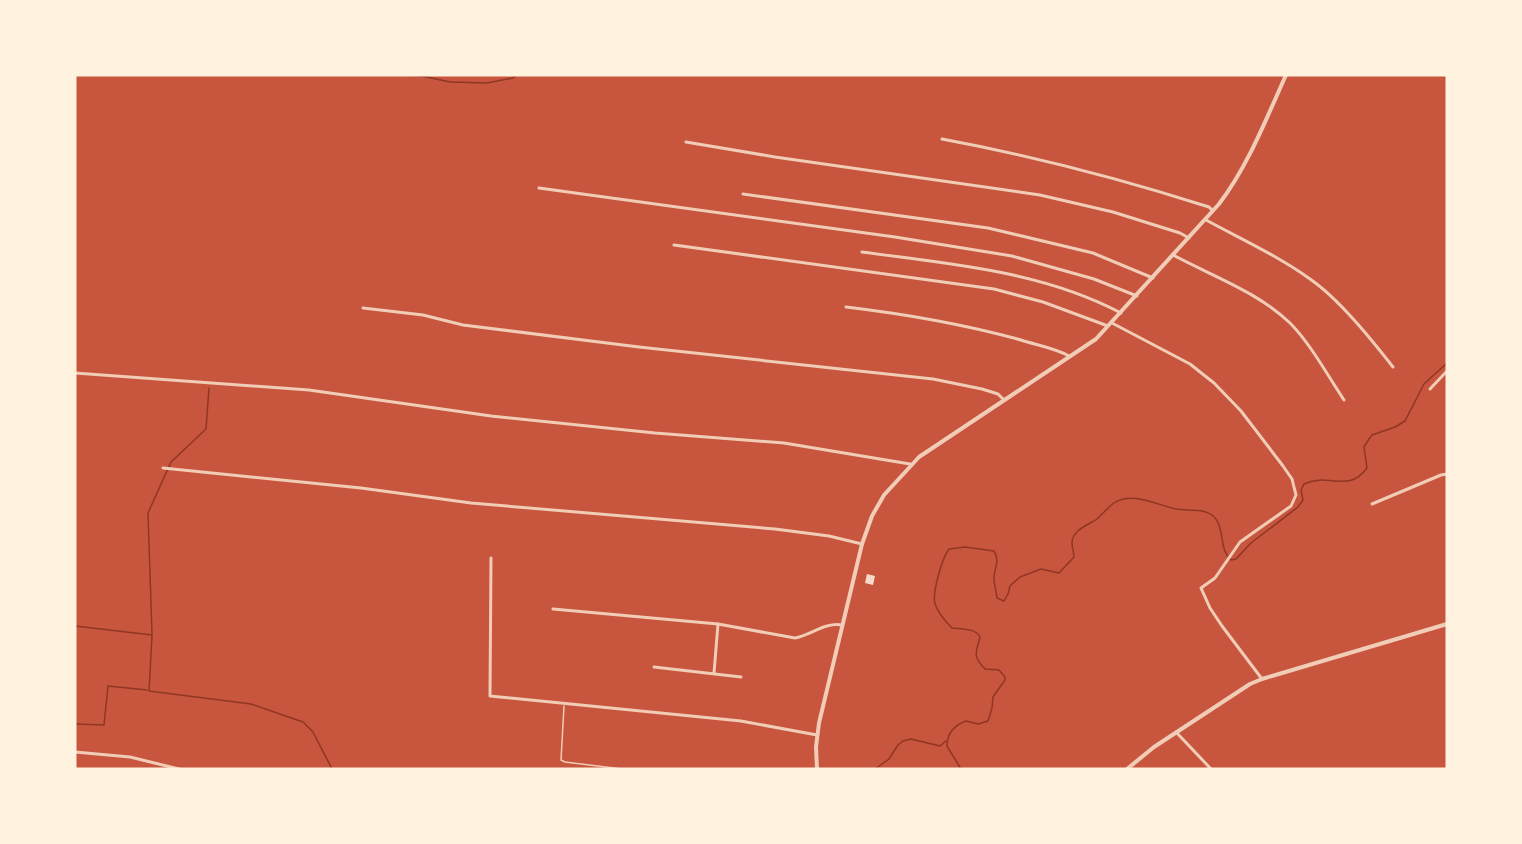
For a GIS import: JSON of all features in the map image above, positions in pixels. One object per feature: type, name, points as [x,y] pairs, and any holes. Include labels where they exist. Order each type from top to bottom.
[{"type":"street","points":[[817,769],[817,735],[842,625],[862,544],[878,505],[910,464],[935,445],[1071,357],[1096,339],[1110,325],[1230,190],[1286,75]]},
{"type":"street","points":[[942,139],[1020,154],[1098,173],[1198,204],[1213,211]]},
{"type":"street","points":[[686,142],[1040,195],[1113,212],[1180,233],[1189,238]]},
{"type":"street","points":[[539,188],[895,237],[1012,256],[1094,279],[1137,296]]},
{"type":"street","points":[[743,194],[988,228],[1093,253],[1153,278]]},
{"type":"street","points":[[1205,220],[1277,258],[1310,279],[1351,318],[1393,367]]},
{"type":"street","points":[[674,245],[994,289],[1043,302],[1110,325],[1190,364],[1214,383],[1240,411],[1292,479],[1296,495],[1291,506],[1240,542],[1225,560],[1215,578],[1201,588],[1222,626],[1262,679]]},
{"type":"street","points":[[862,252],[989,269],[1061,288],[1105,304],[1121,313]]},
{"type":"street","points":[[1173,255],[1238,288],[1284,317],[1300,335],[1344,400]]},
{"type":"street","points":[[363,308],[423,315],[463,325],[639,347],[933,379],[982,389],[998,394],[1004,400]]},
{"type":"street","points":[[846,308],[895,313],[980,329],[1046,347],[1071,357]]},
{"type":"street","points":[[1430,389],[1447,371]]},
{"type":"street","points":[[75,373],[309,390],[491,416],[655,433],[784,443],[910,464]]},
{"type":"street","points":[[163,468],[361,488],[483,504],[775,529],[829,536],[862,544]]},
{"type":"street","points":[[1372,504],[1447,474]]},
{"type":"street","points":[[491,558],[490,696],[564,705],[650,711],[741,722],[817,735]]},
{"type":"street","points":[[554,609],[718,624],[795,638],[805,636],[825,626],[842,625]]},
{"type":"street","points":[[714,673],[718,624]]},
{"type":"street","points":[[1126,769],[1236,692],[1262,679],[1447,624]]},
{"type":"street","points":[[654,667],[741,677]]},
{"type":"street","points":[[1176,732],[1211,769]]},
{"type":"street","points":[[75,752],[130,757],[179,769]]},
{"type":"lane","points":[[564,705],[561,760],[622,769]]},
{"type":"building","points":[[867,574],[875,576],[873,585],[865,583]]},
{"type":"waterway","points":[[375,75],[398,75]]},
{"type":"waterway","points":[[402,75],[422,76],[450,82],[487,83],[513,78],[516,75]]},
{"type":"waterway","points":[[961,769],[947,746],[950,733],[966,721],[978,724],[988,721],[993,697],[1005,677],[999,670],[985,669],[978,660],[976,654],[980,637],[978,634],[952,628],[936,607],[934,599],[936,584],[949,549],[965,547],[994,551],[997,561],[994,577],[997,598],[1004,601],[1010,586],[1020,577],[1041,569],[1059,573],[1074,557],[1072,543],[1078,531],[1097,519],[1114,503],[1129,498],[1212,515],[1219,525],[1227,555],[1231,560],[1236,559],[1251,543],[1298,507],[1303,500],[1301,490],[1304,484],[1321,480],[1353,480],[1360,476],[1367,468],[1364,447],[1372,435],[1405,421],[1424,384],[1447,363]]},
{"type":"waterway","points":[[152,634],[148,513],[171,462],[206,429],[209,388]]},
{"type":"waterway","points":[[75,626],[152,635],[149,691],[251,704],[303,722],[313,732],[332,769]]},
{"type":"waterway","points":[[75,729],[75,724],[104,725],[108,686],[147,690]]},
{"type":"waterway","points":[[875,769],[889,759],[903,741],[911,739],[940,746],[946,741]]}]
